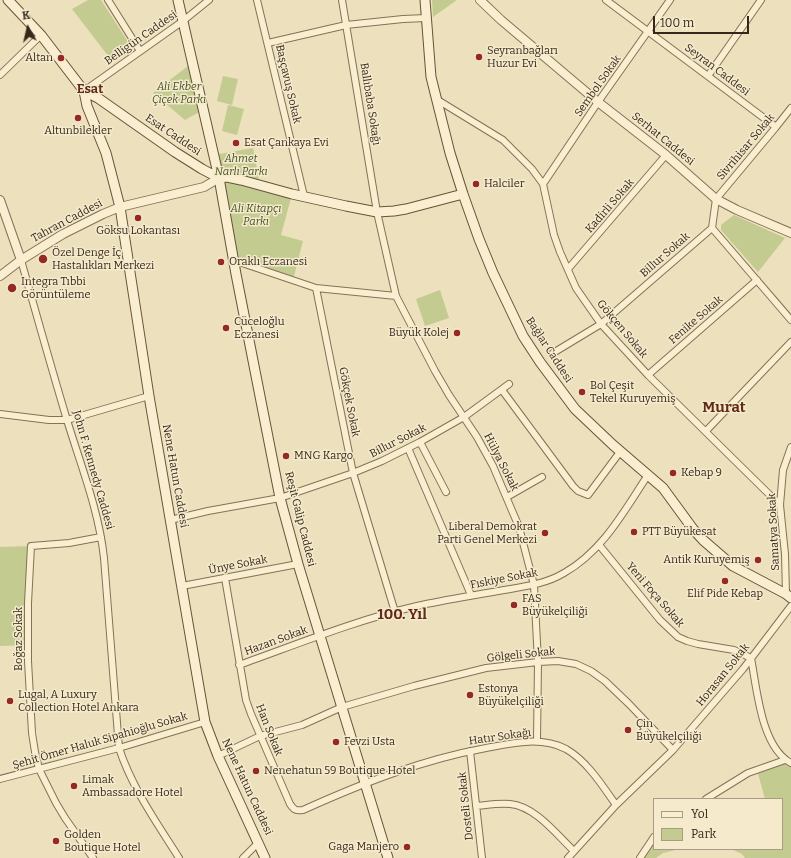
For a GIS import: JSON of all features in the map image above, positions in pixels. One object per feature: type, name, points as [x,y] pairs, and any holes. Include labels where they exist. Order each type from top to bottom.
[{"type":"main road","name":"Esat Caddesi","points":[[8,0],[41,36],[84,91],[98,98],[175,152],[219,178],[227,177],[241,180],[346,206],[377,212],[406,209],[463,194]]},
{"type":"main road","name":"Reşit Galip Caddesi","points":[[178,0],[219,178],[233,260],[280,498],[298,564],[388,858]]},
{"type":"main road","name":"Bağlar Caddesi","points":[[425,0],[431,77],[463,194],[493,273],[523,336],[540,362],[575,409],[620,452],[663,488],[693,529],[713,550],[733,566],[788,596]]},
{"type":"main road","name":"Nene Hatun Caddesi","points":[[84,91],[87,106],[106,153],[120,207],[149,396],[205,722],[218,756],[259,842],[265,858]]},
{"type":"street","points":[[108,0],[140,51]]},
{"type":"street","name":"Belligün Caddesi","points":[[84,91],[183,21],[209,0]]},
{"type":"street","name":"Başçavuş Sokak","points":[[257,0],[304,196]]},
{"type":"street","name":"Ballıbaba Sokağı","points":[[342,0],[377,212]]},
{"type":"street","name":"Serhat Caddesi","points":[[480,0],[501,20],[598,102],[666,155],[716,198],[736,210],[791,233]]},
{"type":"street","name":"Seyran Caddesi","points":[[606,0],[776,127]]},
{"type":"street","name":"Sembol Sokak","points":[[543,184],[598,102],[670,0]]},
{"type":"street","points":[[708,76],[762,0]]},
{"type":"street","points":[[268,43],[346,25],[426,18]]},
{"type":"street","points":[[0,75],[41,36]]},
{"type":"street","name":"Gökçen Sokak","points":[[436,99],[503,140],[532,169],[543,184],[554,235],[576,288],[601,324],[648,375],[780,505]]},
{"type":"street","name":"Sivrihisar Sokak","points":[[716,198],[791,108]]},
{"type":"street","name":"Kadirli Sokak","points":[[568,269],[666,155]]},
{"type":"street","name":"Tahran Caddesi","points":[[0,276],[21,260],[63,234],[103,214],[120,207],[204,187],[219,178]]},
{"type":"street","points":[[716,198],[712,228],[791,320]]},
{"type":"street","name":"John F. Kennedy Caddesi","points":[[0,200],[21,260],[67,420],[91,496],[101,537],[104,558],[119,748],[125,766],[133,782],[179,858]]},
{"type":"street","name":"Hülya Sokak","points":[[377,212],[396,296],[436,371],[477,437],[493,466],[519,527],[534,585],[538,662],[536,741]]},
{"type":"street","name":"Billur Sokak","points":[[553,353],[601,324],[712,228]]},
{"type":"street","points":[[233,260],[316,288],[396,296]]},
{"type":"street","name":"Fenike Sokak","points":[[648,375],[757,280]]},
{"type":"street","name":"Gökçek Sokak","points":[[316,288],[354,473],[372,540],[395,612]]},
{"type":"street","points":[[706,431],[791,342]]},
{"type":"street","name":"Billur Sokak","points":[[170,520],[208,511],[280,498],[354,473],[420,442],[464,417],[509,384]]},
{"type":"street","points":[[502,390],[578,491],[588,495],[620,452]]},
{"type":"street","points":[[0,414],[49,420],[67,420],[149,396]]},
{"type":"street","points":[[420,442],[446,492]]},
{"type":"street","name":"Samatya Sokak","points":[[788,596],[780,505],[783,470],[791,447]]},
{"type":"street","points":[[408,448],[471,596]]},
{"type":"street","name":"Fıskiye Sokak","points":[[320,636],[395,612],[471,596],[534,585],[551,580],[566,572],[600,546],[648,475]]},
{"type":"street","points":[[507,497],[542,477]]},
{"type":"street","name":"Boğaz Sokak","points":[[93,858],[65,818],[39,769],[32,733],[28,661],[28,603],[31,546],[69,543],[101,537]]},
{"type":"street","name":"Yeni Foça Sokak","points":[[600,546],[660,620],[678,637],[698,644],[734,650],[751,658]]},
{"type":"street","name":"Ünye Sokak","points":[[182,586],[298,564]]},
{"type":"street","name":"Han Sokak","points":[[225,578],[246,700],[260,736],[293,809],[297,811],[303,810],[364,783]]},
{"type":"street","name":"Horasan Sokak","points":[[568,858],[616,805],[673,750],[743,669],[791,606]]},
{"type":"street","name":"Hazan Sokak","points":[[239,665],[320,636]]},
{"type":"street","points":[[751,658],[764,725],[775,750],[785,760],[791,763]]},
{"type":"street","name":"Gölgeli Sokak","points":[[218,756],[260,736],[302,725],[342,707],[414,686],[486,668],[558,661],[576,664],[591,671],[606,681],[673,750]]},
{"type":"street","name":"Şehit Ömer Haluk Sipahioğlu Sokak","points":[[0,779],[119,748],[205,722]]},
{"type":"street","name":"Hatır Sokağı","points":[[364,783],[426,761],[504,744],[536,741],[554,744],[575,755],[603,786],[616,805]]},
{"type":"street","name":"Dosteli Sokak","points":[[470,751],[482,858]]},
{"type":"street","points":[[708,798],[748,773],[785,760]]},
{"type":"street","points":[[476,806],[511,804],[524,807],[534,813],[574,851]]},
{"type":"street","points":[[640,858],[653,838]]},
{"type":"street","points":[[243,858],[259,842]]},
{"type":"green space","points":[[88,0],[101,0],[132,48],[112,61],[72,9]]},
{"type":"green space","points":[[432,0],[457,0],[433,17]]},
{"type":"green space","name":"Ali Ekber Çiçek Parkı","points":[[188,66],[201,111],[185,120],[153,93]]},
{"type":"green space","points":[[223,76],[238,79],[232,105],[217,101]]},
{"type":"green space","points":[[228,105],[244,109],[237,135],[222,131]]},
{"type":"green space","name":"Ali Kitapçı Parkı","points":[[253,148],[260,185],[292,194],[281,235],[303,241],[293,280],[233,260],[214,155]]},
{"type":"green space","points":[[734,215],[785,238],[758,272],[721,230],[721,225]]},
{"type":"green space","points":[[440,290],[449,318],[425,326],[416,299]]},
{"type":"green space","points":[[31,546],[28,645],[0,646],[0,547]]},
{"type":"green space","points":[[785,760],[791,763],[791,858],[745,858],[742,854],[733,850],[783,850],[783,798],[765,798],[757,770]]},
{"type":"green space","points":[[653,838],[653,850],[676,850],[663,853],[656,858],[640,858]]},
{"type":"place","name":"Seyranbağları Huzur Evi","points":[[479,57]]},
{"type":"place","name":"Altan","points":[[61,58]]},
{"type":"place","name":"Altunbilekler","points":[[78,118]]},
{"type":"place","name":"Esat Çankaya Evi","points":[[236,143]]},
{"type":"place","name":"Halciler","points":[[476,184]]},
{"type":"place","name":"Göksu Lokantası","points":[[138,218]]},
{"type":"place","name":"Özel Denge İç Hastalıkları Merkezi","points":[[43,259]]},
{"type":"place","name":"Oraklı Eczanesi","points":[[221,262]]},
{"type":"place","name":"Integra Tıbbi Görüntüleme","points":[[12,288]]},
{"type":"place","name":"Cüceloğlu Eczanesi","points":[[226,328]]},
{"type":"place","name":"Büyük Kolej","points":[[457,333]]},
{"type":"place","name":"Bol Çeşit Tekel Kuruyemiş","points":[[582,392]]},
{"type":"place","name":"MNG Kargo","points":[[286,456]]},
{"type":"place","name":"Kebap 9","points":[[673,473]]},
{"type":"place","name":"PTT Büyükesat","points":[[634,532]]},
{"type":"place","name":"Liberal Demokrat Parti Genel Merkezi","points":[[545,533]]},
{"type":"place","name":"Antik Kuruyemiş","points":[[758,560]]},
{"type":"place","name":"Elif Pide Kebap","points":[[725,581]]},
{"type":"place","name":"FAS Büyükelçiliği","points":[[514,605]]},
{"type":"place","name":"Estonya Büyükelçiliği","points":[[470,695]]},
{"type":"place","name":"Lugal, A Luxury Collection Hotel Ankara","points":[[10,701]]},
{"type":"place","name":"Çin Büyükelçiliği","points":[[628,730]]},
{"type":"place","name":"Fevzi Usta","points":[[336,742]]},
{"type":"place","name":"Nenehatun 59 Boutique Hotel","points":[[256,771]]},
{"type":"place","name":"Limak Ambassadore Hotel","points":[[74,786]]},
{"type":"place","name":"Golden Boutique Hotel","points":[[56,841]]},
{"type":"place","name":"Gaga Manjero","points":[[407,847]]},
{"type":"district","name":"Esat","points":[[90,89]]},
{"type":"district","name":"Murat","points":[[724,408]]},
{"type":"district","name":"100. Yıl","points":[[402,615]]},
{"type":"park label","name":"Ahmet Narlı Parkı","points":[[241,165]]}]
